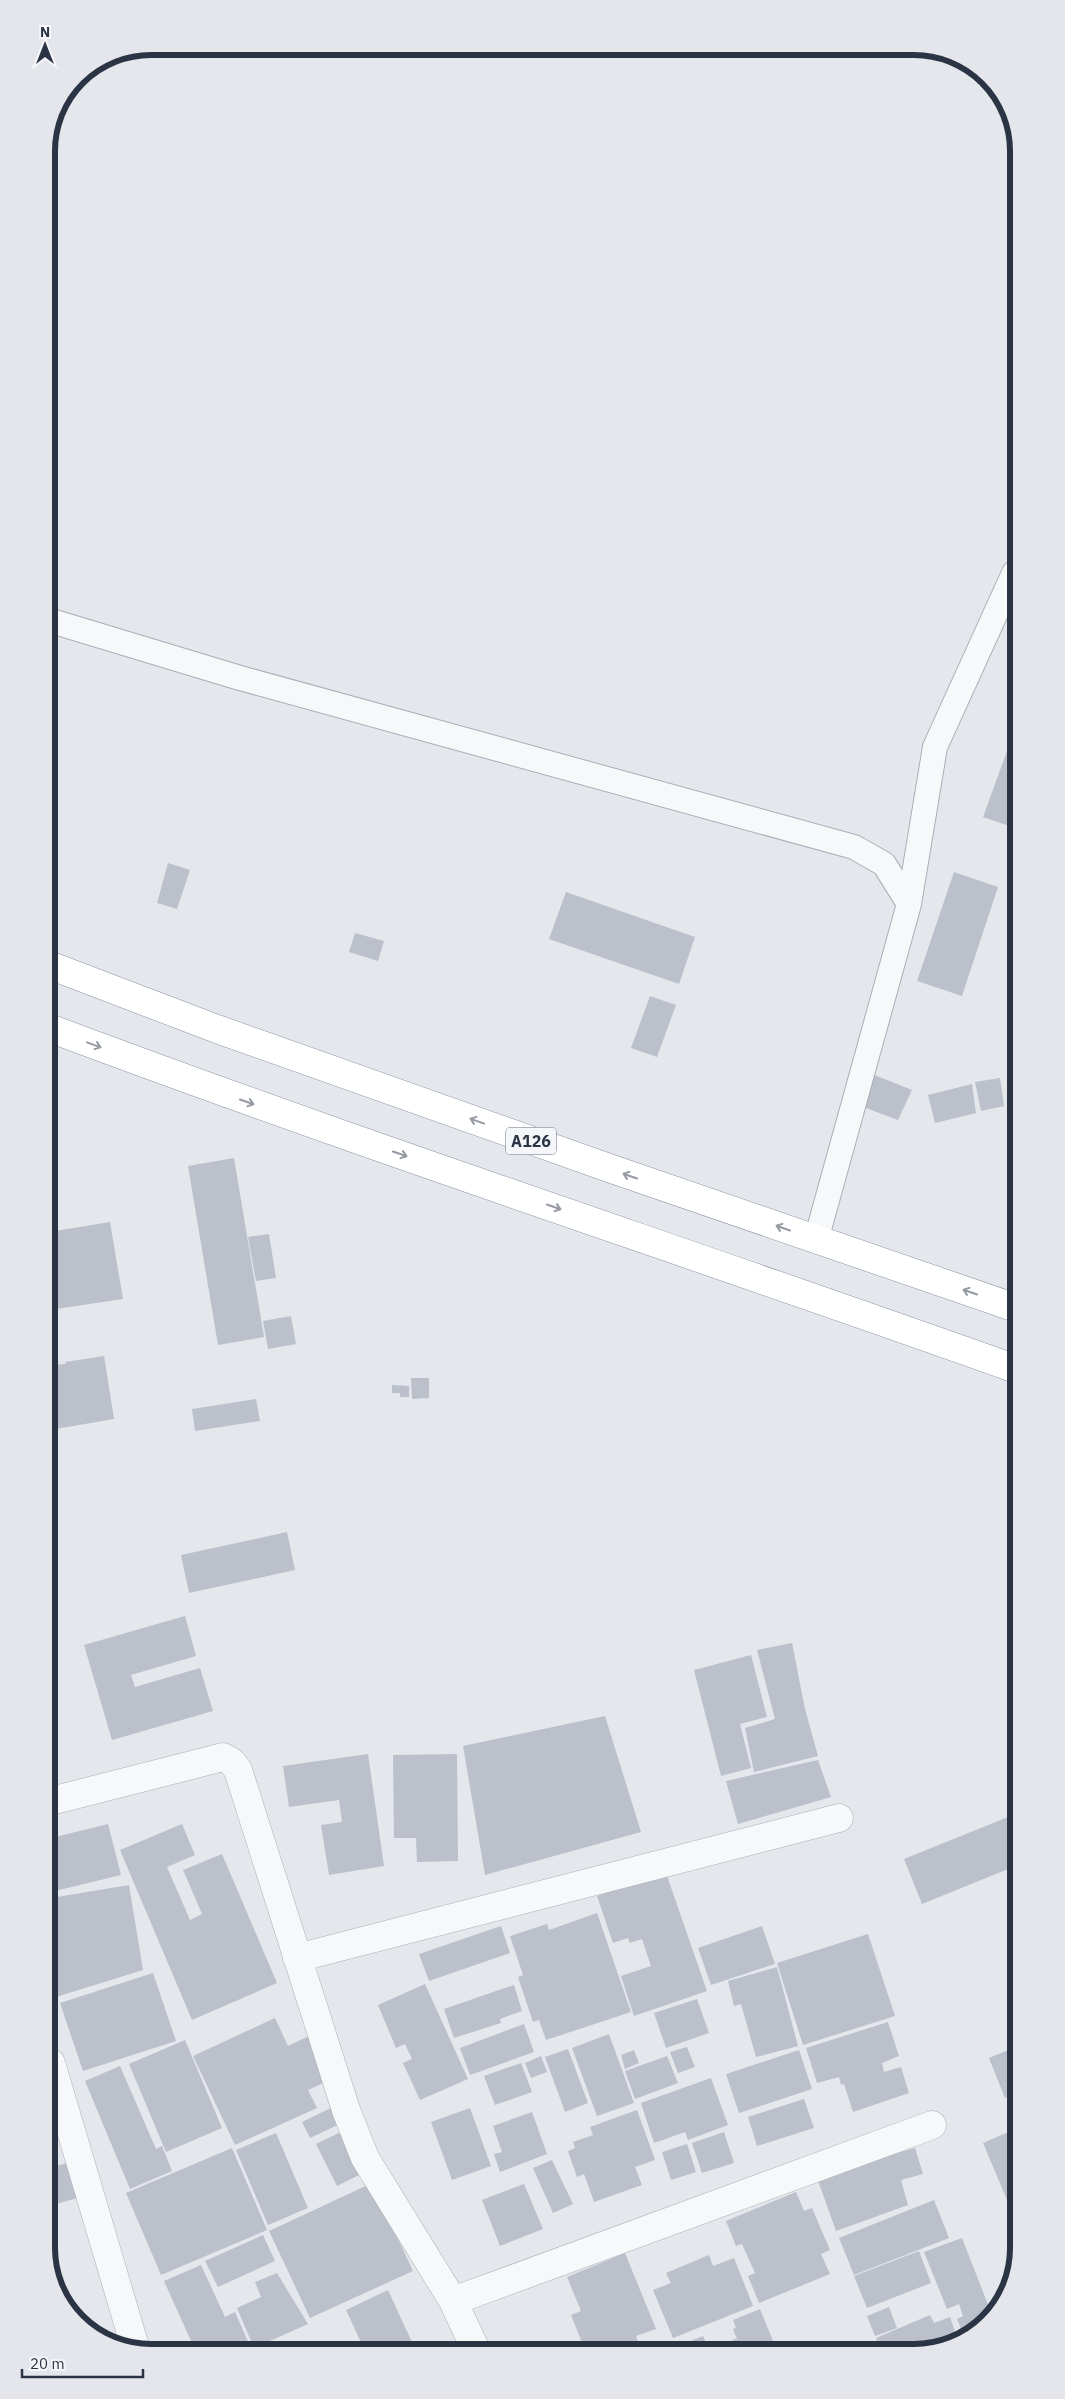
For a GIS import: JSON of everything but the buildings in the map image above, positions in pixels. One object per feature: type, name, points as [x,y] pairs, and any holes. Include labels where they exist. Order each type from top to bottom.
[{"type":"highway","name":"A126","points":[[55,968],[217,1029],[816,1240],[1010,1306]]},
{"type":"highway","points":[[55,1030],[224,1094],[784,1286],[1010,1367]]},
{"type":"street","points":[[55,1800],[222,1757],[232,1762],[238,1770],[346,2110],[364,2158],[453,2301],[473,2344]]},
{"type":"street","points":[[297,1958],[839,1818]]},
{"type":"street","points":[[55,2077],[134,2342]]},
{"type":"street","points":[[453,2301],[932,2125]]},
{"type":"lane","points":[[816,1240],[909,904],[935,748],[1010,582]]},
{"type":"lane","points":[[55,622],[240,678],[854,847],[884,864],[909,904]]}]
